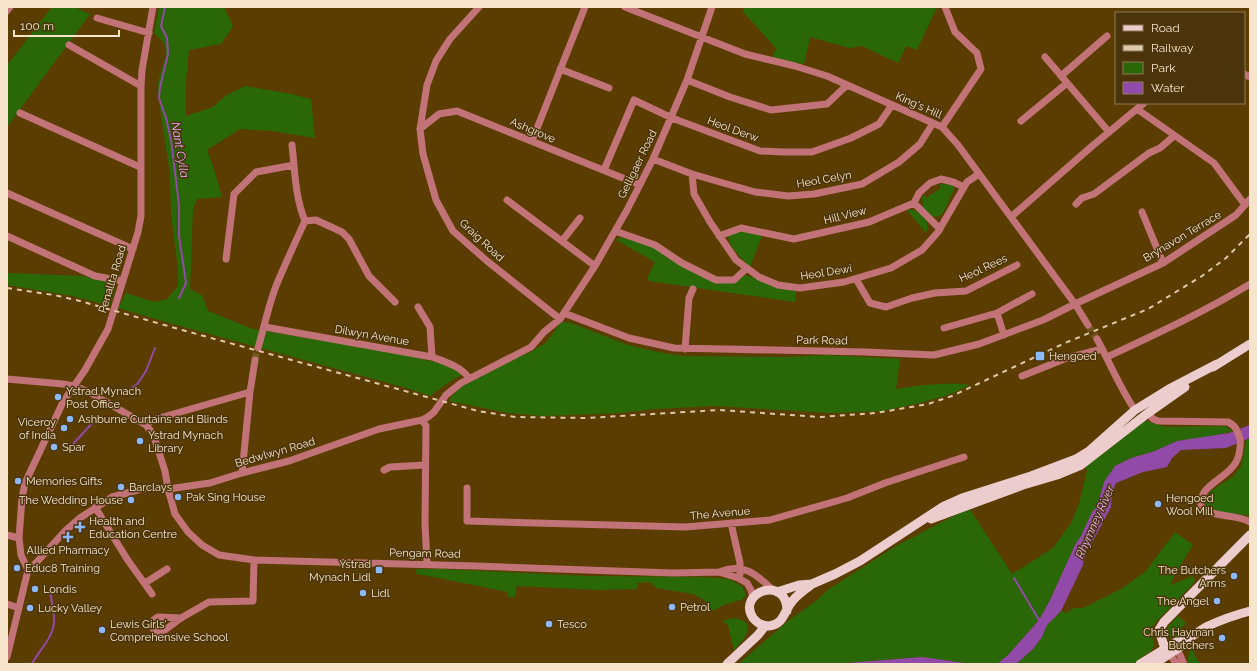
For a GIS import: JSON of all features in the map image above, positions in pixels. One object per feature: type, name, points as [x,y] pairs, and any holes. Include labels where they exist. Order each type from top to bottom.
[{"type":"main road","points":[[787,611],[787,605],[782,595],[775,591],[766,589],[761,591],[753,598],[750,608],[751,614],[759,624],[765,626],[776,624],[785,617],[795,598],[812,584],[860,561],[944,506],[962,498],[1030,476],[1076,458],[1089,451],[1105,438],[1135,410],[1169,389],[1217,364],[1250,344]]},
{"type":"main road","points":[[904,532],[928,520],[1057,475],[1081,464],[1148,413],[1217,364]]},
{"type":"main road","points":[[1169,648],[1159,630],[1164,622],[1250,535]]},
{"type":"main road","points":[[775,591],[799,585],[812,584]]},
{"type":"main road","points":[[1154,664],[1176,642],[1182,642],[1207,627],[1238,614],[1250,611]]},
{"type":"main road","points":[[729,662],[758,635],[765,626]]},
{"type":"main road","points":[[1140,664],[1169,648]]},
{"type":"street","name":"Penallta Road","points":[[28,570],[21,555],[19,538],[22,498],[25,483],[52,425],[108,329],[138,232],[140,216],[141,86],[153,7]]},
{"type":"street","name":"Graig Road","points":[[479,7],[450,39],[436,61],[427,85],[420,129],[423,154],[436,200],[453,231],[493,266],[562,316]]},
{"type":"street","points":[[532,141],[585,7]]},
{"type":"street","name":"King's Hill","points":[[625,7],[745,54],[795,66],[827,76],[942,128],[958,145],[1076,304],[1088,325]]},
{"type":"street","name":"Gelligaer Road","points":[[562,316],[595,266],[653,159],[672,118],[687,80],[712,7]]},
{"type":"street","points":[[942,128],[981,69],[977,53],[955,32],[945,7]]},
{"type":"street","points":[[97,18],[149,33]]},
{"type":"street","points":[[1061,76],[1107,36]]},
{"type":"street","points":[[69,45],[141,86]]},
{"type":"street","points":[[1044,57],[1109,132]]},
{"type":"street","points":[[560,70],[609,88]]},
{"type":"street","points":[[687,80],[730,97],[771,110],[827,104],[847,85]]},
{"type":"street","points":[[1021,122],[1068,83]]},
{"type":"street","name":"Heol Derw","points":[[604,170],[634,100],[672,118],[760,151],[782,152],[812,152],[851,138],[879,124],[892,105]]},
{"type":"street","points":[[1011,217],[1143,104]]},
{"type":"street","points":[[1137,109],[1214,163],[1248,202]]},
{"type":"street","name":"Ashgrove","points":[[420,129],[439,114],[457,111],[640,185]]},
{"type":"street","points":[[20,113],[140,167]]},
{"type":"street","name":"Heol Celyn","points":[[653,159],[692,174],[755,192],[788,196],[821,192],[862,184],[898,162],[920,144],[933,123]]},
{"type":"street","points":[[1076,204],[1082,198],[1094,194],[1149,153],[1160,148],[1174,136]]},
{"type":"street","points":[[258,348],[276,285],[305,221],[299,208],[292,145]]},
{"type":"street","points":[[226,259],[234,194],[256,172],[294,165]]},
{"type":"street","name":"Heol Dewi","points":[[692,174],[694,194],[710,222],[736,260],[759,277],[778,285],[800,288],[856,279],[891,268],[922,250],[940,229],[967,182],[979,174]]},
{"type":"street","points":[[940,229],[914,203],[919,193],[930,183],[941,179],[964,187]]},
{"type":"street","points":[[7,193],[133,249]]},
{"type":"street","points":[[507,200],[595,266]]},
{"type":"street","name":"Brynavon Terrace","points":[[1076,304],[1163,263],[1236,215],[1248,202]]},
{"type":"street","name":"Hill View","points":[[719,236],[741,228],[794,239],[869,222],[914,203]]},
{"type":"street","points":[[1142,212],[1163,263]]},
{"type":"street","points":[[562,241],[580,218]]},
{"type":"street","points":[[305,221],[316,220],[342,232],[349,239],[369,276],[395,302]]},
{"type":"street","points":[[615,231],[655,245],[682,264],[716,280],[734,280],[747,268]]},
{"type":"street","points":[[7,236],[95,276],[123,281]]},
{"type":"street","name":"Heol Rees","points":[[856,279],[870,303],[886,306],[935,293],[966,291],[1017,265]]},
{"type":"street","points":[[1107,357],[1188,319],[1219,303],[1250,284]]},
{"type":"street","points":[[685,349],[689,298],[693,288]]},
{"type":"street","points":[[944,328],[997,313],[1032,294]]},
{"type":"street","name":"Park Road","points":[[562,316],[629,338],[674,348],[934,355],[979,344],[1043,320],[1076,304]]},
{"type":"street","points":[[418,307],[430,327],[432,357]]},
{"type":"street","points":[[997,313],[1004,335]]},
{"type":"street","name":"Bedwlwyn Road","points":[[28,570],[65,530],[95,507],[112,497],[145,488],[168,489],[210,483],[289,461],[379,429],[422,420],[434,412],[446,395],[461,383],[530,347],[562,316]]},
{"type":"street","name":"Dilwyn Avenue","points":[[265,326],[432,357],[456,366],[464,371],[469,378]]},
{"type":"street","points":[[1097,339],[1122,389],[1135,410]]},
{"type":"street","points":[[1022,376],[1067,358],[1102,349]]},
{"type":"street","points":[[242,473],[250,392],[255,360]]},
{"type":"street","points":[[7,379],[74,386],[89,392],[146,425],[156,419],[250,392]]},
{"type":"street","points":[[1148,413],[1153,419],[1158,421],[1228,422],[1237,428],[1241,444],[1238,460],[1232,470],[1211,485],[1202,494],[1200,500],[1201,507],[1209,513],[1241,518],[1250,522]]},
{"type":"street","points":[[422,420],[426,426],[425,523],[427,564]]},
{"type":"street","name":"Pengam Road","points":[[146,425],[153,434],[156,443],[175,514],[188,532],[202,545],[219,555],[254,560],[427,564],[673,573],[718,572],[742,580]]},
{"type":"street","name":"The Avenue","points":[[467,488],[467,521],[685,527],[770,520],[847,498],[885,483],[964,457]]},
{"type":"street","points":[[384,470],[390,467],[425,465]]},
{"type":"street","points":[[95,507],[127,559],[152,594]]},
{"type":"street","points":[[731,523],[740,563],[740,574],[742,580],[748,583],[753,598]]},
{"type":"street","points":[[7,534],[19,538]]},
{"type":"street","points":[[181,618],[209,602],[253,601],[254,560]]},
{"type":"street","name":"Pengam Road","points":[[718,572],[728,568],[746,569],[754,573],[775,591]]},
{"type":"street","points":[[145,583],[167,569]]},
{"type":"street","points":[[7,657],[28,570]]},
{"type":"street","points":[[7,604],[19,608]]},
{"type":"street","points":[[1169,648],[1177,664]]},
{"type":"street","points":[[1169,648],[1184,661],[1184,664]]},
{"type":"green space","points":[[52,7],[79,7],[78,9],[90,14],[7,127],[7,65]]},
{"type":"green space","points":[[159,7],[224,7],[233,26],[221,44],[189,50],[186,83],[186,116],[213,107],[225,96],[245,86],[311,99],[315,138],[272,131],[240,129],[207,150],[222,197],[197,199],[193,209],[190,289],[202,295],[208,311],[253,329],[396,353],[435,362],[453,368],[463,374],[430,396],[118,308],[126,293],[154,302],[167,299],[178,286],[178,269],[171,215],[170,174],[158,95],[158,82],[166,54],[164,43],[154,33]]},
{"type":"green space","points":[[744,7],[937,7],[917,50],[906,46],[898,63],[862,46],[849,48],[810,37],[804,64],[773,58],[774,52],[777,49],[743,12]]},
{"type":"green space","points":[[939,184],[953,185],[954,189],[943,213],[939,216],[932,217],[923,208],[922,197],[924,195],[926,198],[941,188]]},
{"type":"green space","points":[[906,209],[920,213],[923,216],[927,223],[926,233]]},
{"type":"green space","points":[[738,230],[763,233],[750,267],[730,243],[729,235]]},
{"type":"green space","points":[[619,238],[646,243],[716,281],[745,275],[796,291],[795,302],[649,281],[647,278],[655,262],[616,240]]},
{"type":"green space","points":[[7,273],[83,276],[113,282],[116,287],[110,306],[72,296],[7,285]]},
{"type":"green space","points":[[561,322],[571,323],[628,345],[682,356],[788,357],[827,355],[900,359],[896,389],[933,384],[970,385],[951,394],[920,403],[882,411],[830,413],[714,406],[655,409],[620,413],[544,416],[508,413],[449,401],[463,385],[485,372],[529,353],[546,343]]},
{"type":"green space","points":[[1142,420],[1166,427],[1225,426],[1233,431],[1210,437],[1177,441],[1155,451],[1131,458],[1115,466],[1104,482],[1097,507],[1092,512],[1081,536],[1075,545],[1050,600],[1039,620],[1008,655],[997,664],[972,664],[922,657],[834,664],[738,664],[788,621],[817,600],[829,589],[896,546],[969,508],[1012,574],[1053,548],[1071,523],[1079,504],[1087,471],[1085,465],[1111,448]]},
{"type":"green space","points":[[1250,438],[1250,516],[1210,510],[1205,506],[1206,497],[1211,491],[1234,476],[1241,466],[1246,440]]},
{"type":"green space","points":[[1175,532],[1193,545],[1170,585],[1193,576],[1195,582],[1154,624],[1151,629],[1154,646],[1150,652],[1140,658],[1140,660],[1135,664],[1016,664],[1033,649],[1042,637],[1047,625],[1061,611],[1066,613],[1074,608],[1083,608],[1121,589],[1146,571]]},
{"type":"green space","points":[[417,569],[585,576],[701,577],[729,579],[743,587],[746,595],[741,600],[726,604],[713,611],[704,600],[693,594],[656,588],[650,582],[637,583],[637,589],[597,590],[517,586],[515,597],[507,597],[508,592],[417,574],[415,571]]},
{"type":"green space","points":[[1178,616],[1186,623],[1178,632],[1180,634],[1175,638],[1168,637],[1165,630]]},
{"type":"green space","points":[[733,618],[741,619],[747,626],[746,636],[734,650],[728,625],[722,621]]},
{"type":"green space","points":[[1196,644],[1193,652],[1200,664],[1188,664],[1189,652]]},
{"type":"water","name":"Rhymney River","points":[[1250,425],[1250,438],[1226,448],[1181,450],[1172,458],[1167,467],[1143,472],[1116,483],[1112,493],[1111,507],[1093,541],[1086,550],[1083,565],[1061,611],[1047,625],[1042,637],[1033,649],[1016,664],[997,664],[1008,655],[1039,620],[1050,600],[1075,545],[1081,536],[1092,512],[1097,507],[1104,482],[1115,466],[1131,458],[1155,451],[1177,441],[1229,433]]},
{"type":"water","points":[[922,657],[972,664],[834,664]]},
{"type":"waterway","name":"Nant Cylla","points":[[165,7],[161,26],[167,38],[168,54],[160,87],[159,98],[166,118],[171,140],[179,205],[179,236],[186,283],[179,298]]},
{"type":"waterway","points":[[125,394],[138,383],[146,371],[155,348]]},
{"type":"waterway","points":[[73,444],[98,417]]},
{"type":"waterway","points":[[1014,578],[1039,620]]},
{"type":"waterway","points":[[32,664],[48,639],[53,628],[54,615],[50,591]]},
{"type":"tunnel","points":[[1088,325],[1097,339]]},
{"type":"tunnel","points":[[255,360],[258,348]]},
{"type":"railway","points":[[7,288],[54,295],[80,301],[478,411],[515,417],[587,418],[719,410],[820,417],[876,413],[928,404],[952,396],[1065,343],[1148,309],[1202,276],[1226,258],[1250,234]]},
{"type":"place","name":"Hengoed","points":[[1040,356]]},
{"type":"place","name":"Ystrad Mynach Post Office","points":[[58,397]]},
{"type":"place","name":"Ashburne Curtains and Blinds","points":[[70,419]]},
{"type":"place","name":"Viceroy of India","points":[[64,428]]},
{"type":"place","name":"Ystrad Mynach Library","points":[[140,441]]},
{"type":"place","name":"Spar","points":[[54,447]]},
{"type":"place","name":"Memories Gifts","points":[[18,481]]},
{"type":"place","name":"Barclays","points":[[121,487]]},
{"type":"place","name":"Pak Sing House","points":[[178,497]]},
{"type":"place","name":"The Wedding House","points":[[131,500]]},
{"type":"place","name":"Hengoed Wool Mill","points":[[1158,504]]},
{"type":"place","name":"Health and Education Centre","points":[[80,527]]},
{"type":"place","name":"Allied Pharmacy","points":[[68,537]]},
{"type":"place","name":"Educ8 Training","points":[[17,568]]},
{"type":"place","name":"Ystrad Mynach Lidl","points":[[379,570]]},
{"type":"place","name":"The Butchers Arms","points":[[1234,576]]},
{"type":"place","name":"Londis","points":[[35,589]]},
{"type":"place","name":"Lidl","points":[[363,593]]},
{"type":"place","name":"The Angel","points":[[1217,601]]},
{"type":"place","name":"Petrol","points":[[672,607]]},
{"type":"place","name":"Lucky Valley","points":[[30,608]]},
{"type":"place","name":"Tesco","points":[[549,624]]},
{"type":"place","name":"Lewis Girls' Comprehensive School","points":[[102,630]]},
{"type":"place","name":"Chris Hayman Butchers","points":[[1222,638]]}]
